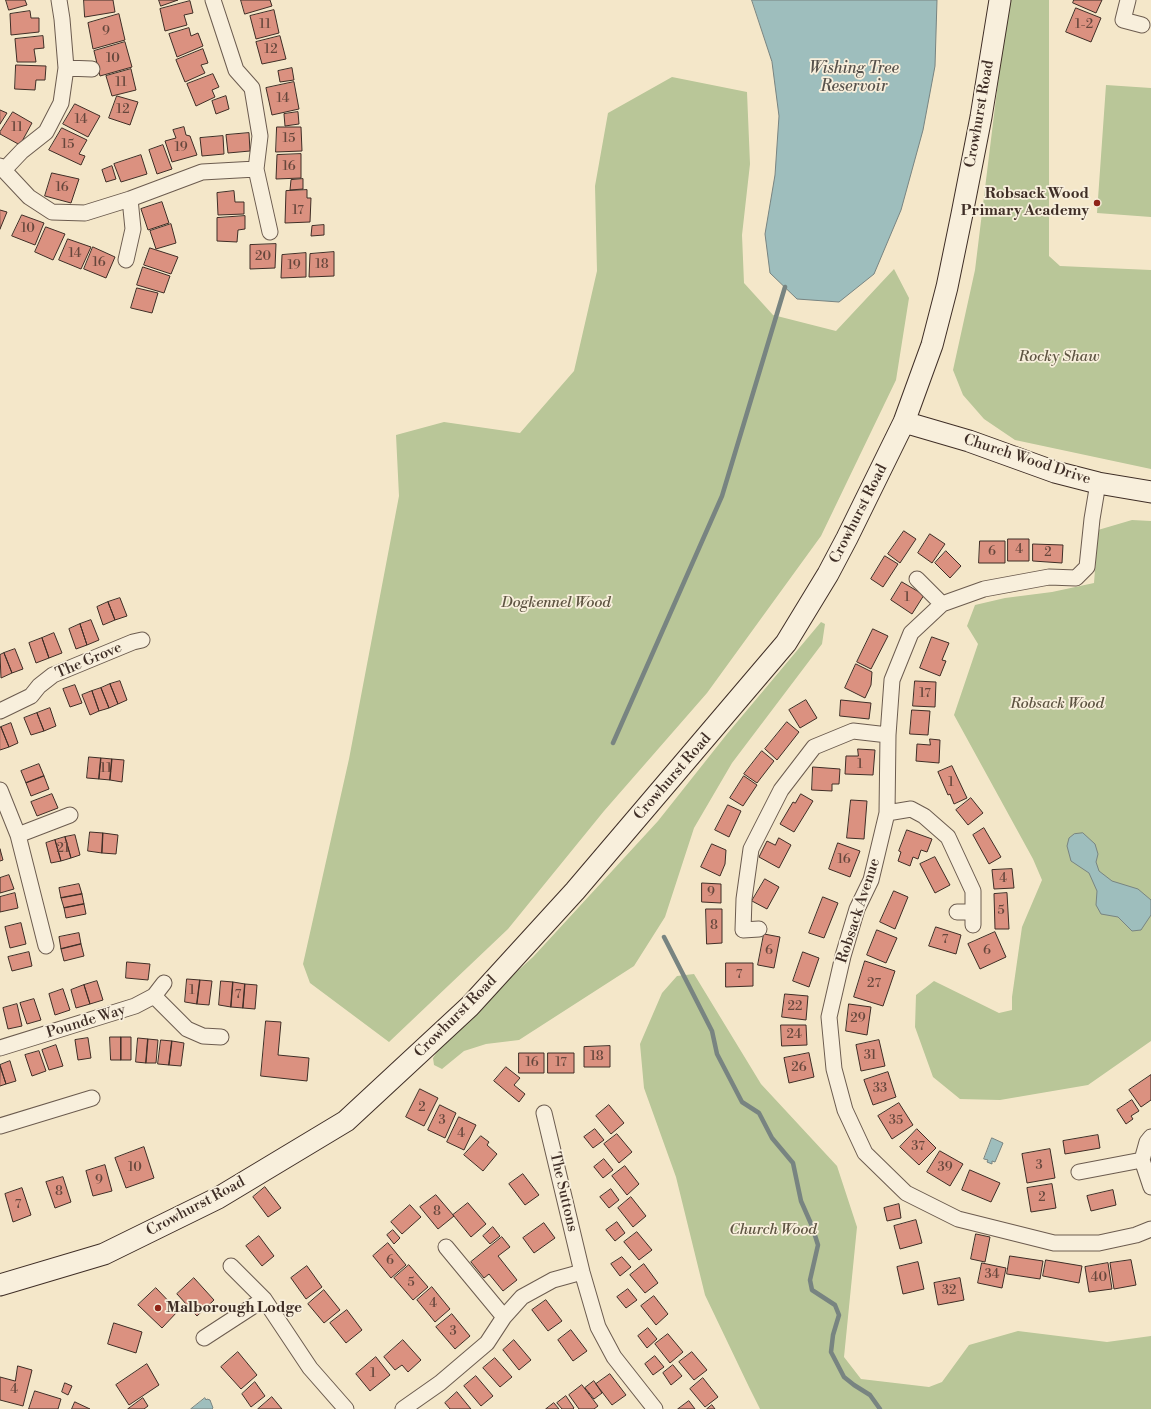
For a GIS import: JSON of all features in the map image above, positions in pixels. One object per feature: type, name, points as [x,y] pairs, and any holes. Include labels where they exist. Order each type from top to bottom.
[{"type":"main road","name":"Crowhurst Road","points":[[0,1285],[104,1254],[225,1194],[346,1122],[470,1006],[575,892],[786,643],[832,568],[904,422],[932,345],[947,287],[981,117],[1000,0]]},
{"type":"main road","name":"Church Wood Drive","points":[[904,422],[969,442],[1055,472],[1098,483],[1151,492]]},
{"type":"street","points":[[59,0],[66,68],[61,103],[46,132],[2,168],[29,197],[52,212],[85,213],[130,199],[202,172],[256,169]]},
{"type":"street","points":[[213,0],[236,70],[252,88],[260,136],[256,169],[270,232]]},
{"type":"street","points":[[1128,0],[1123,20],[1142,25]]},
{"type":"street","points":[[66,68],[92,69]]},
{"type":"street","points":[[126,260],[133,229],[130,199]]},
{"type":"street","name":"Robsack Avenue","points":[[1098,483],[1092,519],[1087,567],[1076,578],[1049,577],[984,589],[942,604],[911,633],[892,680],[888,735],[887,813],[871,880],[857,909],[843,956],[830,1017],[834,1069],[844,1110],[865,1153],[906,1192],[958,1219],[1054,1243],[1099,1243],[1136,1235],[1151,1229]]},
{"type":"street","points":[[917,579],[942,604]]},
{"type":"street","name":"The Grove","points":[[0,711],[31,696],[39,686],[53,675],[133,642],[142,640]]},
{"type":"street","points":[[759,929],[743,930],[744,899],[751,849],[782,790],[814,747],[853,731],[888,735]]},
{"type":"street","points":[[0,790],[18,835],[46,946]]},
{"type":"street","points":[[887,813],[911,809],[924,816],[948,837],[973,891],[973,918],[957,912]]},
{"type":"street","points":[[18,835],[70,815]]},
{"type":"street","name":"Pounde Way","points":[[0,1048],[135,1006],[154,996],[164,983]]},
{"type":"street","points":[[154,996],[187,1029],[203,1036],[221,1037]]},
{"type":"street","points":[[0,1126],[92,1098]]},
{"type":"street","name":"The Suttons","points":[[544,1113],[582,1272],[598,1327],[614,1357],[651,1407]]},
{"type":"street","points":[[1151,1137],[1147,1142],[1142,1160],[1151,1187]]},
{"type":"street","points":[[1079,1172],[1142,1160]]},
{"type":"street","points":[[446,1247],[504,1317]]},
{"type":"street","points":[[231,1266],[264,1299],[310,1368],[346,1409]]},
{"type":"street","points":[[403,1409],[440,1383],[487,1343],[504,1317],[522,1297],[553,1280],[582,1272]]},
{"type":"street","points":[[204,1338],[264,1299]]},
{"type":"green space","name":"Rocky Shaw","points":[[1010,0],[1049,0],[1049,256],[1060,266],[1151,270],[1151,469],[1015,440],[984,419],[963,395],[953,370],[975,270],[999,74]]},
{"type":"green space","name":"Dogkennel Wood","points":[[672,77],[747,92],[750,164],[742,235],[744,283],[773,315],[836,331],[894,269],[909,298],[896,380],[821,536],[707,693],[604,811],[508,929],[389,1042],[310,983],[303,964],[349,759],[399,496],[396,435],[444,422],[520,433],[574,371],[597,271],[595,186],[608,113]]},
{"type":"green space","points":[[1106,85],[1151,88],[1151,217],[1097,213]]},
{"type":"green space","name":"Robsack Wood","points":[[1132,520],[1151,521],[1151,1041],[1088,1085],[1000,1100],[960,1099],[933,1077],[915,1027],[916,995],[934,981],[999,1013],[1012,1010],[1012,997],[1022,927],[1042,880],[1033,859],[954,715],[978,644],[967,626],[975,605],[1005,598],[1052,592],[1094,583],[1098,530]]},
{"type":"green space","points":[[821,622],[825,624],[822,644],[732,763],[694,828],[665,917],[634,966],[519,1040],[486,1044],[464,1051],[442,1069],[434,1065],[433,1058],[449,1033],[533,957],[658,821],[727,734]]},
{"type":"green space","name":"Church Wood","points":[[694,974],[761,1084],[837,1166],[857,1227],[844,1357],[861,1379],[929,1387],[942,1382],[969,1345],[1018,1331],[1107,1342],[1151,1336],[1151,1409],[760,1409],[705,1295],[676,1177],[644,1088],[640,1044],[662,993],[677,976]]},
{"type":"water","name":"Wishing Tree Reservoir","points":[[752,0],[937,0],[935,66],[923,130],[901,210],[874,274],[839,302],[797,299],[770,273],[765,234],[775,175],[779,116],[772,62]]},
{"type":"water","points":[[1083,833],[1095,844],[1098,854],[1096,862],[1099,871],[1112,881],[1138,889],[1151,900],[1151,915],[1141,930],[1132,931],[1118,917],[1101,914],[1096,905],[1097,891],[1089,873],[1071,861],[1067,846],[1069,838],[1074,834]]},
{"type":"water","points":[[992,1138],[1003,1143],[995,1162],[992,1161],[992,1164],[987,1162],[988,1160],[984,1159]]},
{"type":"water","points":[[205,1398],[206,1400],[210,1400],[212,1409],[191,1409]]},
{"type":"building","points":[[6,0],[25,0],[27,5],[9,10]]},
{"type":"building","points":[[84,0],[113,0],[115,12],[85,17]]},
{"type":"building","points":[[159,0],[178,0],[161,6]]},
{"type":"building","points":[[241,0],[270,0],[272,6],[245,14]]},
{"type":"building","points":[[1074,0],[1102,0],[1096,13],[1073,3]]},
{"type":"building","points":[[190,1],[193,13],[184,15],[187,25],[165,31],[160,9]]},
{"type":"building","points":[[1076,8],[1101,18],[1091,42],[1066,32]]},
{"type":"building","points":[[274,10],[279,33],[256,39],[250,16]]},
{"type":"building","points":[[30,11],[31,18],[39,18],[39,32],[11,35],[10,14]]},
{"type":"building","points":[[119,14],[125,40],[93,49],[88,23]]},
{"type":"building","points":[[189,28],[191,36],[198,33],[203,46],[177,57],[169,34]]},
{"type":"building","points":[[43,36],[44,48],[34,49],[36,62],[17,62],[15,39]]},
{"type":"building","points":[[280,36],[286,59],[262,64],[256,42]]},
{"type":"building","points":[[125,42],[132,67],[100,76],[94,51]]},
{"type":"building","points":[[203,49],[208,63],[201,65],[205,73],[185,82],[176,60]]},
{"type":"building","points":[[16,65],[46,66],[45,80],[36,80],[35,90],[15,89]]},
{"type":"building","points":[[292,68],[294,80],[280,82],[278,71]]},
{"type":"building","points":[[131,69],[136,90],[112,96],[106,76]]},
{"type":"building","points":[[213,74],[219,87],[212,90],[215,97],[196,106],[187,84]]},
{"type":"building","points":[[294,82],[299,109],[272,115],[266,88]]},
{"type":"building","points":[[117,96],[138,102],[130,125],[109,118]]},
{"type":"building","points":[[226,96],[229,109],[216,114],[212,101]]},
{"type":"building","points":[[75,104],[100,116],[88,137],[63,124]]},
{"type":"building","points":[[0,110],[7,113],[0,124]]},
{"type":"building","points":[[13,112],[32,123],[20,145],[0,134]]},
{"type":"building","points":[[298,112],[299,124],[285,126],[284,114]]},
{"type":"building","points":[[184,127],[186,135],[190,136],[197,155],[172,162],[165,141],[176,138],[173,130]]},
{"type":"building","points":[[277,127],[301,127],[302,151],[276,152]]},
{"type":"building","points":[[62,128],[87,140],[79,154],[85,156],[81,165],[49,150]]},
{"type":"building","points":[[249,133],[250,151],[228,153],[226,135]]},
{"type":"building","points":[[223,136],[224,154],[202,156],[200,138]]},
{"type":"building","points":[[163,145],[172,169],[157,174],[149,150]]},
{"type":"building","points":[[301,154],[301,178],[276,179],[277,155]]},
{"type":"building","points":[[141,155],[147,174],[121,182],[114,164]]},
{"type":"building","points":[[112,166],[116,179],[106,182],[102,170]]},
{"type":"building","points":[[52,173],[79,179],[71,203],[45,196]]},
{"type":"building","points":[[303,179],[303,189],[290,190],[291,180]]},
{"type":"building","points":[[307,190],[307,198],[311,198],[310,222],[285,223],[286,191]]},
{"type":"building","points":[[234,191],[235,202],[244,202],[244,214],[218,215],[217,193]]},
{"type":"building","points":[[162,202],[169,223],[148,230],[141,209]]},
{"type":"building","points":[[0,210],[7,212],[0,229]]},
{"type":"building","points":[[22,215],[44,223],[35,245],[12,236]]},
{"type":"building","points":[[245,216],[245,229],[238,230],[237,242],[217,241],[217,218]]},
{"type":"building","points":[[171,224],[176,243],[156,249],[150,231]]},
{"type":"building","points":[[324,225],[324,235],[311,236],[312,226]]},
{"type":"building","points":[[46,227],[65,234],[53,260],[35,252]]},
{"type":"building","points":[[68,239],[91,247],[81,269],[59,260]]},
{"type":"building","points":[[276,244],[275,268],[250,269],[250,245]]},
{"type":"building","points":[[93,247],[115,257],[106,278],[84,269]]},
{"type":"building","points":[[150,248],[178,257],[171,274],[144,265]]},
{"type":"building","points":[[334,252],[334,276],[309,277],[310,254]]},
{"type":"building","points":[[306,253],[306,277],[281,278],[282,255]]},
{"type":"building","points":[[143,267],[170,276],[164,293],[137,285]]},
{"type":"building","points":[[137,288],[158,293],[152,313],[131,308]]},
{"type":"building","points":[[904,531],[916,539],[900,563],[888,554]]},
{"type":"building","points":[[930,534],[945,544],[932,563],[918,553]]},
{"type":"building","points":[[1008,539],[1029,539],[1029,561],[1008,561]]},
{"type":"building","points":[[980,541],[1005,541],[1005,563],[979,563]]},
{"type":"building","points":[[1033,544],[1063,545],[1062,563],[1033,561]]},
{"type":"building","points":[[946,551],[961,566],[950,578],[935,563]]},
{"type":"building","points":[[885,556],[898,564],[883,587],[871,579]]},
{"type":"building","points":[[902,582],[924,595],[912,614],[891,600]]},
{"type":"building","points":[[120,598],[127,616],[115,620],[108,602]]},
{"type":"building","points":[[108,602],[115,620],[103,625],[97,607]]},
{"type":"building","points":[[91,620],[99,640],[87,645],[80,624]]},
{"type":"building","points":[[80,624],[87,645],[76,649],[69,629]]},
{"type":"building","points":[[873,629],[888,636],[871,669],[857,662]]},
{"type":"building","points":[[54,633],[62,653],[49,658],[42,638]]},
{"type":"building","points":[[932,637],[949,643],[942,660],[946,661],[940,676],[920,668]]},
{"type":"building","points":[[42,638],[49,658],[36,663],[29,643]]},
{"type":"building","points":[[15,649],[23,669],[12,673],[4,653]]},
{"type":"building","points":[[4,653],[12,673],[1,678],[0,655]]},
{"type":"building","points":[[856,664],[872,672],[871,685],[865,698],[845,688]]},
{"type":"building","points":[[120,681],[127,700],[118,704],[110,684]]},
{"type":"building","points":[[915,681],[936,682],[935,707],[913,706]]},
{"type":"building","points":[[110,684],[118,704],[109,708],[101,688]]},
{"type":"building","points":[[75,685],[82,703],[70,707],[63,689]]},
{"type":"building","points":[[101,688],[109,708],[99,711],[92,691]]},
{"type":"building","points":[[92,691],[99,711],[90,715],[82,695]]},
{"type":"building","points":[[806,700],[817,718],[800,728],[789,710]]},
{"type":"building","points":[[841,700],[871,703],[869,719],[840,716]]},
{"type":"building","points":[[50,708],[56,726],[44,731],[37,713]]},
{"type":"building","points":[[912,710],[930,711],[928,735],[910,734]]},
{"type":"building","points":[[37,713],[44,731],[31,735],[24,718]]},
{"type":"building","points":[[787,722],[799,732],[777,760],[765,749]]},
{"type":"building","points":[[11,723],[18,743],[9,747],[1,727]]},
{"type":"building","points":[[0,727],[9,747],[0,750]]},
{"type":"building","points":[[930,739],[940,740],[939,763],[916,761],[917,744],[930,745]]},
{"type":"building","points":[[858,749],[875,750],[873,775],[845,774],[846,756],[858,756]]},
{"type":"building","points":[[762,751],[774,761],[757,783],[744,774]]},
{"type":"building","points":[[89,757],[101,758],[99,779],[87,778]]},
{"type":"building","points":[[101,758],[112,759],[110,780],[99,779]]},
{"type":"building","points":[[112,759],[124,760],[122,782],[110,780]]},
{"type":"building","points":[[39,764],[44,776],[26,783],[21,771]]},
{"type":"building","points":[[952,766],[967,798],[954,804],[950,794],[948,795],[938,772]]},
{"type":"building","points":[[813,767],[840,769],[839,784],[832,784],[832,791],[812,790]]},
{"type":"building","points":[[44,776],[49,789],[31,796],[26,783]]},
{"type":"building","points":[[744,776],[757,785],[743,806],[730,798]]},
{"type":"building","points":[[52,794],[58,808],[37,816],[31,802]]},
{"type":"building","points":[[801,794],[813,801],[794,832],[780,824],[793,802],[795,803]]},
{"type":"building","points":[[971,798],[983,813],[968,825],[956,810]]},
{"type":"building","points":[[851,800],[867,801],[864,839],[847,838]]},
{"type":"building","points":[[728,805],[741,811],[729,837],[715,830]]},
{"type":"building","points":[[984,828],[1001,857],[989,864],[973,835]]},
{"type":"building","points":[[907,830],[932,839],[927,852],[921,850],[918,859],[913,857],[910,866],[898,861],[901,852],[899,851]]},
{"type":"building","points":[[90,832],[103,833],[102,853],[88,851]]},
{"type":"building","points":[[103,833],[118,835],[116,854],[102,853]]},
{"type":"building","points":[[75,835],[80,855],[71,858],[65,837]]},
{"type":"building","points":[[65,837],[71,858],[61,861],[55,840]]},
{"type":"building","points":[[779,838],[791,845],[779,868],[759,857],[767,841],[775,845]]},
{"type":"building","points":[[55,840],[61,861],[51,863],[46,843]]},
{"type":"building","points":[[838,843],[860,851],[850,877],[829,869]]},
{"type":"building","points":[[712,844],[726,850],[725,864],[720,876],[701,867]]},
{"type":"building","points":[[0,849],[3,860],[0,861]]},
{"type":"building","points":[[935,857],[950,885],[935,893],[920,864]]},
{"type":"building","points":[[1012,869],[1014,888],[994,889],[992,870]]},
{"type":"building","points":[[9,875],[14,889],[0,893],[0,878]]},
{"type":"building","points":[[765,879],[779,887],[767,909],[752,901]]},
{"type":"building","points":[[702,883],[721,884],[721,903],[702,902]]},
{"type":"building","points":[[79,884],[82,894],[61,898],[59,888]]},
{"type":"building","points":[[894,891],[908,897],[895,929],[880,922]]},
{"type":"building","points":[[15,893],[18,908],[0,912],[0,897]]},
{"type":"building","points":[[1007,893],[1009,929],[995,929],[994,894]]},
{"type":"building","points":[[82,894],[84,904],[64,908],[61,898]]},
{"type":"building","points":[[823,897],[838,903],[824,938],[809,933]]},
{"type":"building","points":[[84,904],[86,914],[66,918],[64,908]]},
{"type":"building","points":[[706,909],[722,909],[722,943],[707,944]]},
{"type":"building","points":[[21,923],[26,944],[10,948],[5,927]]},
{"type":"building","points":[[936,927],[961,935],[956,954],[929,946]]},
{"type":"building","points":[[877,930],[897,938],[886,963],[867,955]]},
{"type":"building","points":[[995,932],[1006,957],[980,969],[968,944]]},
{"type":"building","points":[[79,933],[81,944],[61,949],[59,937]]},
{"type":"building","points":[[764,934],[780,937],[774,968],[758,965]]},
{"type":"building","points":[[81,944],[84,956],[64,961],[61,949]]},
{"type":"building","points":[[29,952],[32,966],[12,971],[8,957]]},
{"type":"building","points":[[803,952],[819,958],[809,987],[793,981]]},
{"type":"building","points":[[865,961],[895,971],[883,1006],[854,997]]},
{"type":"building","points":[[127,962],[150,964],[148,980],[126,978]]},
{"type":"building","points":[[726,963],[753,963],[753,986],[726,987]]},
{"type":"building","points":[[187,979],[200,980],[197,1004],[185,1002]]},
{"type":"building","points":[[200,980],[212,981],[209,1005],[197,1004]]},
{"type":"building","points":[[97,981],[103,1000],[90,1004],[84,985]]},
{"type":"building","points":[[221,981],[233,982],[231,1007],[219,1005]]},
{"type":"building","points":[[233,982],[245,984],[243,1008],[231,1007]]},
{"type":"building","points":[[245,984],[257,985],[255,1009],[243,1008]]},
{"type":"building","points":[[84,985],[90,1004],[76,1008],[71,990]]},
{"type":"building","points":[[63,989],[70,1010],[55,1015],[49,994]]},
{"type":"building","points":[[785,994],[808,996],[806,1020],[782,1017]]},
{"type":"building","points":[[34,999],[41,1020],[27,1024],[20,1003]]},
{"type":"building","points":[[17,1004],[22,1026],[8,1029],[3,1008]]},
{"type":"building","points":[[849,1004],[871,1007],[867,1035],[846,1031]]},
{"type":"building","points":[[266,1021],[281,1022],[278,1055],[309,1058],[307,1081],[261,1076]]},
{"type":"building","points":[[781,1025],[806,1025],[807,1045],[782,1046]]},
{"type":"building","points":[[110,1037],[121,1037],[121,1060],[111,1060]]},
{"type":"building","points":[[121,1037],[131,1037],[131,1060],[121,1060]]},
{"type":"building","points":[[88,1038],[91,1058],[78,1060],[75,1040]]},
{"type":"building","points":[[138,1038],[148,1039],[146,1063],[136,1062]]},
{"type":"building","points":[[148,1039],[158,1040],[156,1063],[146,1063]]},
{"type":"building","points":[[161,1040],[172,1041],[169,1065],[158,1064]]},
{"type":"building","points":[[879,1040],[885,1066],[861,1071],[856,1045]]},
{"type":"building","points":[[172,1041],[184,1043],[181,1066],[169,1065]]},
{"type":"building","points":[[56,1045],[63,1066],[49,1070],[42,1050]]},
{"type":"building","points":[[610,1046],[610,1067],[584,1067],[584,1047]]},
{"type":"building","points":[[39,1051],[46,1071],[32,1076],[25,1055]]},
{"type":"building","points":[[519,1053],[544,1053],[544,1073],[519,1073]]},
{"type":"building","points":[[548,1053],[574,1053],[574,1073],[548,1073]]},
{"type":"building","points":[[809,1053],[814,1077],[789,1083],[784,1058]]},
{"type":"building","points":[[10,1061],[16,1081],[6,1084],[0,1065]]},
{"type":"building","points":[[0,1066],[6,1084],[0,1086]]},
{"type":"building","points":[[506,1067],[520,1078],[514,1085],[525,1094],[519,1102],[494,1081]]},
{"type":"building","points":[[888,1072],[896,1097],[873,1105],[864,1080]]},
{"type":"building","points":[[1151,1075],[1151,1100],[1141,1107],[1129,1090]]},
{"type":"building","points":[[420,1089],[438,1098],[424,1126],[406,1117]]},
{"type":"building","points":[[1132,1100],[1139,1111],[1131,1116],[1133,1119],[1126,1124],[1117,1110]]},
{"type":"building","points":[[899,1103],[913,1125],[892,1139],[878,1116]]},
{"type":"building","points":[[440,1105],[456,1113],[445,1138],[428,1130]]},
{"type":"building","points":[[609,1105],[624,1123],[611,1134],[596,1116]]},
{"type":"building","points":[[459,1117],[476,1125],[464,1150],[447,1142]]},
{"type":"building","points":[[595,1129],[604,1140],[593,1148],[584,1137]]},
{"type":"building","points":[[917,1129],[936,1148],[919,1165],[900,1147]]},
{"type":"building","points":[[617,1134],[632,1152],[619,1163],[604,1144]]},
{"type":"building","points":[[1098,1135],[1100,1148],[1065,1154],[1063,1141]]},
{"type":"building","points":[[481,1136],[489,1142],[487,1145],[497,1154],[483,1171],[464,1155]]},
{"type":"building","points":[[144,1147],[154,1178],[126,1188],[115,1158]]},
{"type":"building","points":[[1050,1149],[1055,1178],[1027,1183],[1022,1154]]},
{"type":"building","points":[[940,1151],[963,1164],[950,1186],[927,1172]]},
{"type":"building","points":[[604,1159],[613,1170],[603,1178],[594,1167]]},
{"type":"building","points":[[105,1165],[112,1191],[93,1196],[86,1171]]},
{"type":"building","points":[[625,1166],[639,1184],[627,1195],[612,1176]]},
{"type":"building","points":[[970,1170],[1000,1183],[991,1202],[962,1190]]},
{"type":"building","points":[[523,1174],[539,1195],[525,1205],[509,1184]]},
{"type":"building","points":[[63,1177],[71,1202],[55,1208],[46,1182]]},
{"type":"building","points":[[1052,1184],[1056,1208],[1031,1212],[1027,1188]]},
{"type":"building","points":[[265,1187],[281,1208],[268,1217],[253,1197]]},
{"type":"building","points":[[22,1188],[31,1215],[13,1222],[5,1194]]},
{"type":"building","points":[[611,1189],[619,1200],[609,1208],[600,1197]]},
{"type":"building","points":[[1113,1190],[1116,1205],[1091,1211],[1087,1196]]},
{"type":"building","points":[[436,1195],[454,1216],[438,1229],[420,1207]]},
{"type":"building","points":[[631,1197],[646,1216],[633,1227],[618,1208]]},
{"type":"building","points":[[468,1203],[486,1224],[471,1237],[453,1215]]},
{"type":"building","points":[[899,1204],[901,1218],[887,1221],[884,1208]]},
{"type":"building","points":[[410,1205],[421,1217],[402,1234],[391,1222]]},
{"type":"building","points":[[916,1220],[922,1243],[900,1249],[894,1226]]},
{"type":"building","points":[[617,1222],[625,1233],[615,1241],[606,1230]]},
{"type":"building","points":[[544,1223],[555,1238],[534,1253],[523,1238]]},
{"type":"building","points":[[493,1227],[500,1236],[490,1244],[483,1236]]},
{"type":"building","points":[[393,1230],[400,1238],[394,1244],[387,1235]]},
{"type":"building","points":[[637,1232],[652,1250],[639,1260],[624,1242]]},
{"type":"building","points":[[976,1234],[990,1237],[985,1262],[971,1259]]},
{"type":"building","points":[[259,1236],[274,1256],[262,1266],[246,1246]]},
{"type":"building","points":[[502,1237],[510,1247],[498,1256],[517,1280],[503,1291],[489,1274],[484,1278],[471,1262]]},
{"type":"building","points":[[388,1243],[406,1265],[391,1278],[373,1256]]},
{"type":"building","points":[[1010,1256],[1043,1261],[1040,1279],[1007,1274]]},
{"type":"building","points":[[622,1257],[631,1267],[620,1276],[611,1264]]},
{"type":"building","points":[[1046,1260],[1082,1266],[1079,1283],[1043,1276]]},
{"type":"building","points":[[1131,1260],[1136,1285],[1114,1289],[1110,1263]]},
{"type":"building","points":[[918,1262],[924,1289],[903,1294],[897,1267]]},
{"type":"building","points":[[982,1263],[1006,1268],[1002,1288],[978,1283]]},
{"type":"building","points":[[1108,1263],[1112,1289],[1089,1292],[1085,1267]]},
{"type":"building","points":[[644,1264],[658,1283],[645,1293],[630,1275]]},
{"type":"building","points":[[409,1265],[428,1287],[413,1300],[394,1278]]},
{"type":"building","points":[[307,1266],[322,1287],[306,1299],[291,1278]]},
{"type":"building","points":[[194,1278],[214,1300],[197,1316],[177,1294]]},
{"type":"building","points":[[960,1278],[964,1300],[938,1305],[934,1283]]},
{"type":"building","points":[[432,1287],[450,1309],[435,1322],[417,1300]]},
{"type":"building","name":"Malborough Lodge","points":[[156,1288],[178,1311],[162,1328],[138,1305]]},
{"type":"building","points":[[628,1289],[637,1300],[626,1308],[617,1297]]},
{"type":"building","points":[[324,1290],[340,1310],[324,1323],[308,1304]]},
{"type":"building","points":[[654,1296],[668,1314],[656,1325],[641,1306]]},
{"type":"building","points":[[546,1300],[562,1321],[548,1331],[532,1310]]},
{"type":"building","points":[[347,1310],[362,1330],[346,1343],[330,1323]]},
{"type":"building","points":[[452,1314],[470,1336],[455,1349],[436,1327]]},
{"type":"building","points":[[114,1323],[142,1332],[136,1353],[108,1344]]},
{"type":"building","points":[[648,1328],[657,1339],[647,1348],[638,1336]]},
{"type":"building","points":[[571,1330],[587,1351],[573,1361],[558,1340]]},
{"type":"building","points":[[668,1334],[683,1352],[670,1363],[655,1344]]},
{"type":"building","points":[[403,1340],[421,1360],[408,1372],[402,1365],[395,1370],[384,1357]]},
{"type":"building","points":[[514,1340],[531,1360],[519,1370],[503,1350]]},
{"type":"building","points":[[238,1352],[257,1375],[241,1389],[221,1367]]},
{"type":"building","points":[[692,1352],[707,1370],[694,1380],[679,1362]]},
{"type":"building","points":[[655,1356],[664,1367],[653,1375],[645,1364]]},
{"type":"building","points":[[376,1357],[390,1375],[370,1391],[356,1374]]},
{"type":"building","points":[[495,1358],[512,1377],[500,1387],[483,1368]]},
{"type":"building","points":[[147,1364],[159,1385],[129,1405],[116,1385]]},
{"type":"building","points":[[673,1365],[682,1376],[671,1385],[663,1373]]},
{"type":"building","points":[[18,1366],[32,1370],[23,1406],[0,1400],[0,1377],[15,1381]]},
{"type":"building","points":[[610,1374],[626,1395],[612,1405],[596,1384]]},
{"type":"building","points":[[476,1376],[493,1396],[481,1406],[464,1386]]},
{"type":"building","points":[[703,1378],[718,1397],[705,1407],[690,1389]]},
{"type":"building","points":[[594,1381],[602,1393],[594,1399],[585,1388]]},
{"type":"building","points":[[255,1382],[265,1396],[251,1407],[242,1394]]},
{"type":"building","points":[[65,1383],[72,1386],[68,1395],[62,1392]]},
{"type":"building","points":[[582,1385],[598,1406],[594,1409],[579,1409],[569,1395]]},
{"type":"building","points":[[35,1391],[61,1399],[58,1409],[29,1409]]},
{"type":"building","points":[[457,1392],[471,1409],[450,1409],[445,1403]]},
{"type":"building","points":[[566,1396],[574,1408],[573,1409],[562,1409],[557,1403]]},
{"type":"building","points":[[272,1397],[282,1409],[258,1409]]},
{"type":"building","points":[[143,1398],[148,1406],[144,1409],[128,1409]]},
{"type":"building","points":[[689,1401],[695,1409],[678,1409]]},
{"type":"building","points":[[75,1402],[90,1409],[72,1409]]},
{"type":"building","points":[[554,1403],[559,1409],[546,1409]]},
{"type":"building","points":[[712,1405],[715,1409],[707,1409]]},
{"type":"waterway","points":[[613,743],[722,496],[785,287]]},
{"type":"waterway","points":[[664,937],[712,1031],[717,1054],[742,1102],[759,1113],[772,1138],[793,1163],[801,1201],[812,1226],[818,1245],[810,1280],[812,1290],[835,1305],[839,1315],[833,1335],[831,1352],[844,1377],[870,1395],[880,1409]]},
{"type":"place","name":"Robsack Wood Primary Academy","points":[[1097,203]]},
{"type":"place","name":"Malborough Lodge","points":[[158,1308]]}]
